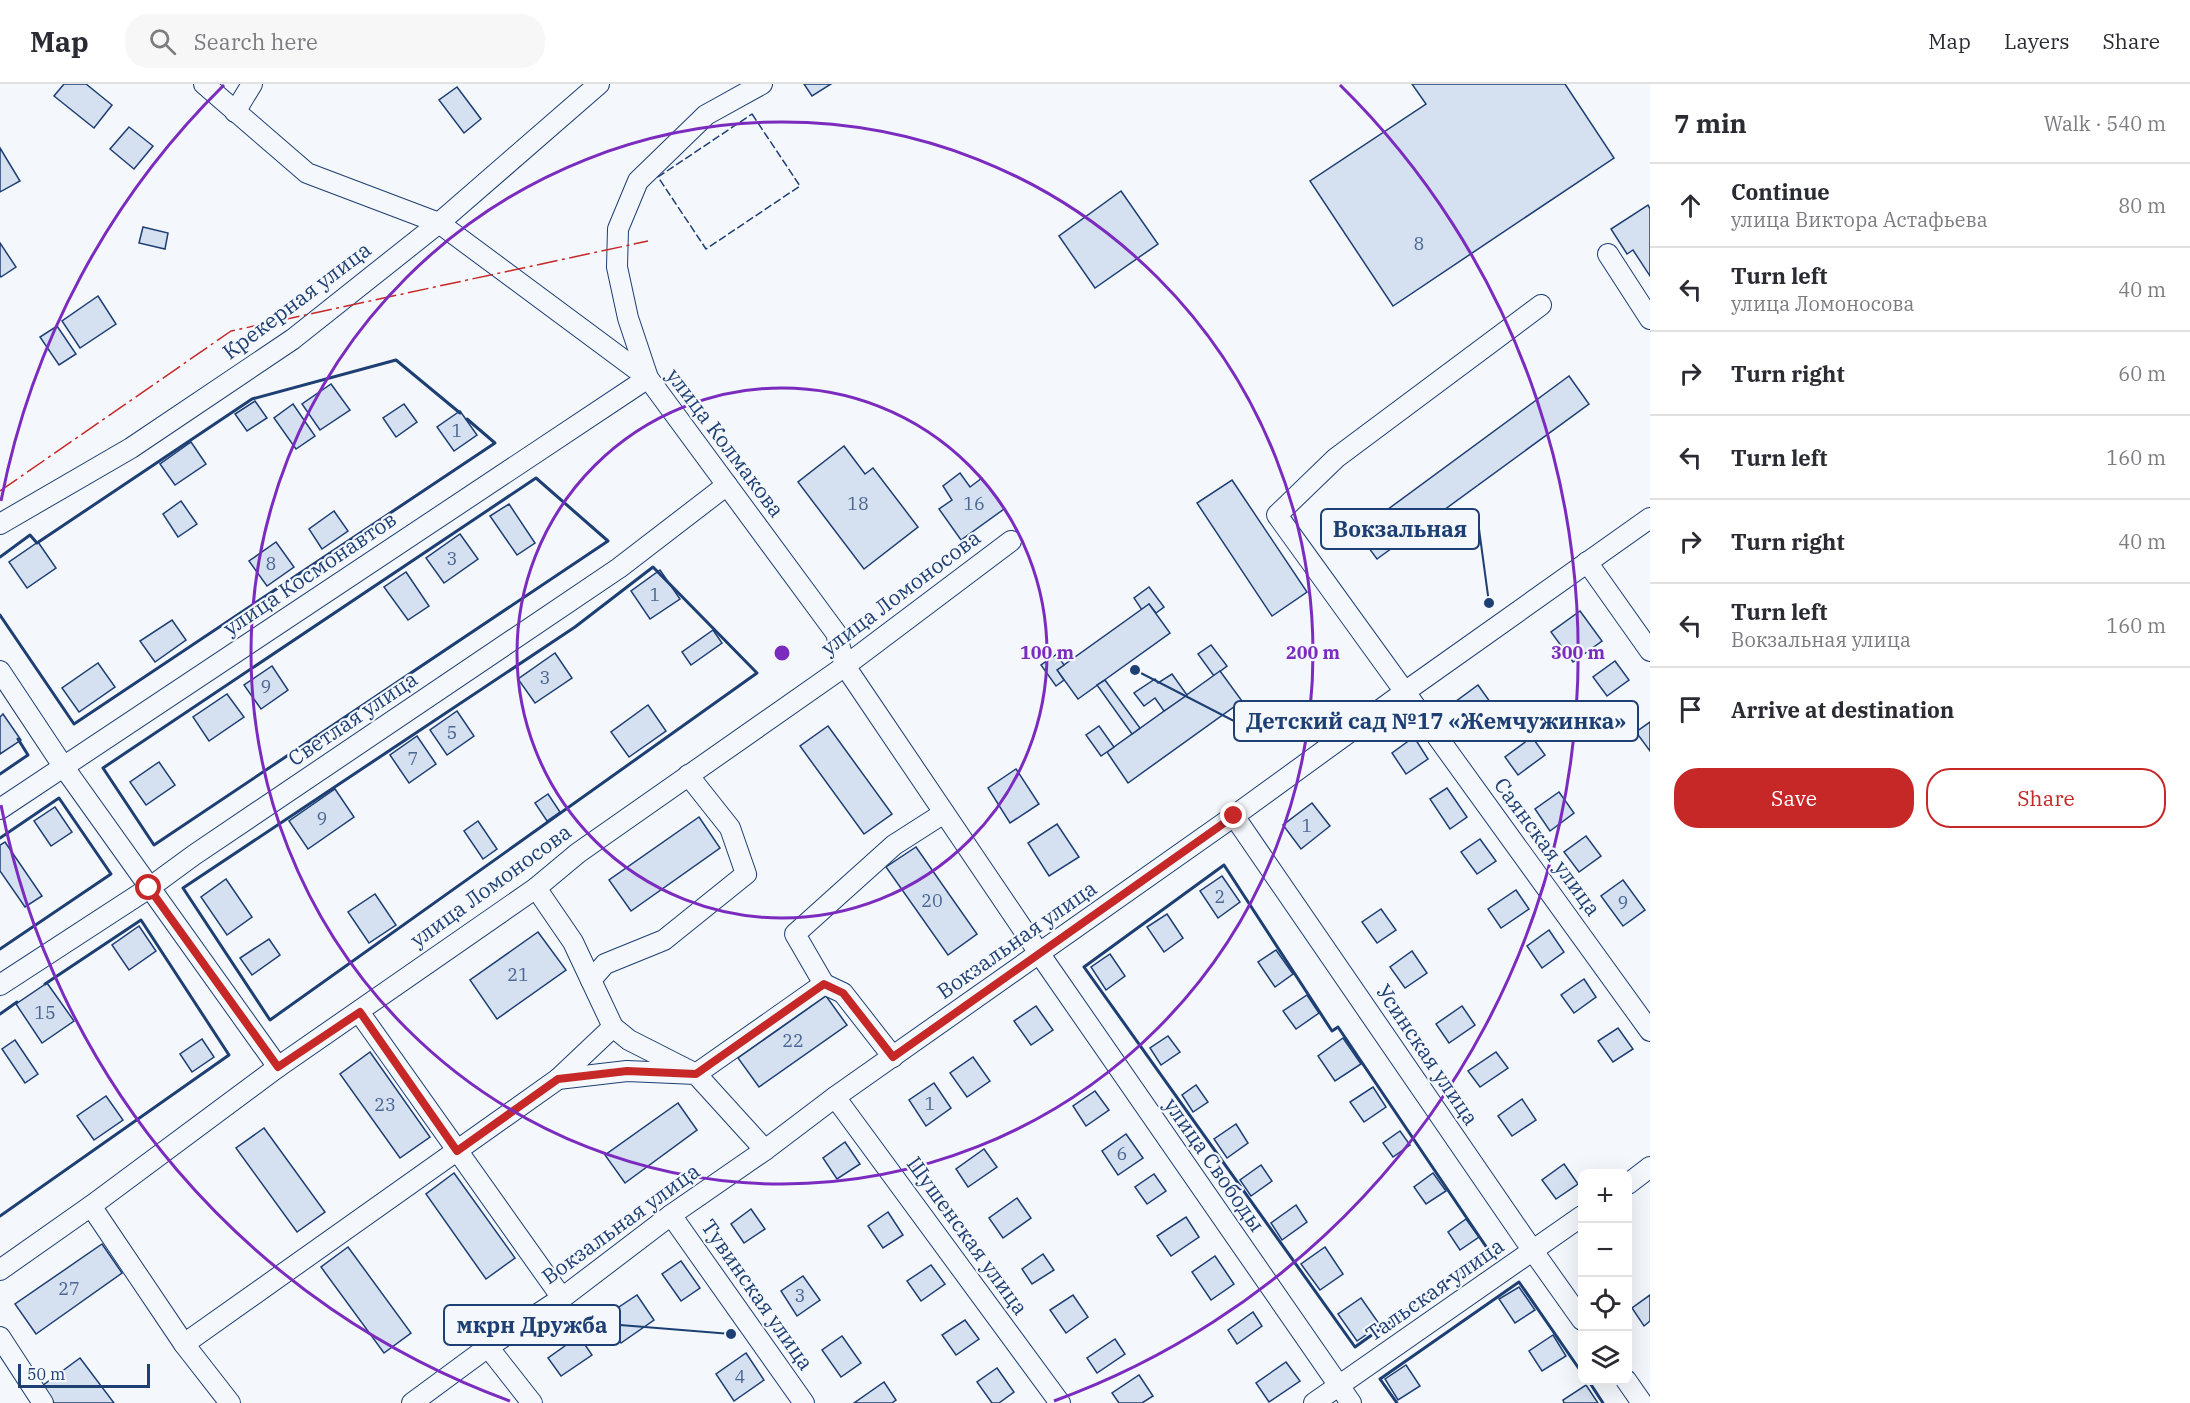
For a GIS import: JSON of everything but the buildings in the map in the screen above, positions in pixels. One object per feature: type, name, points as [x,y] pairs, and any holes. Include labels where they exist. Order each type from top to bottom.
[{"type":"street","name":"улица Колмакова","points":[[204,84],[307,173],[439,223],[648,378],[836,633],[845,666],[1039,953]]},
{"type":"street","points":[[235,112],[252,84]]},
{"type":"street","name":"Крекерная улица","points":[[0,524],[131,448],[293,339],[439,223],[599,84]]},
{"type":"street","points":[[648,378],[628,318],[617,267],[618,228],[638,181],[706,115],[762,84]]},
{"type":"street","points":[[1608,254],[1650,319]]},
{"type":"street","name":"Саянская улица","points":[[1541,305],[1336,458],[1277,515],[1650,1031]]},
{"type":"street","name":"улица Космонавтов","points":[[0,809],[648,378]]},
{"type":"street","name":"Светлая улица","points":[[0,985],[149,888],[194,855],[619,568],[728,485]]},
{"type":"street","name":"Вокзальная улица","points":[[412,1403],[488,1347],[562,1298],[671,1215],[765,1150],[836,1097],[1650,518]]},
{"type":"street","name":"улица Ломоносова","points":[[0,1270],[91,1206],[278,1067],[536,888],[578,853],[845,666],[1011,541]]},
{"type":"street","points":[[1587,562],[1650,651]]},
{"type":"street","points":[[0,671],[63,766],[278,1067]]},
{"type":"street","points":[[591,980],[605,964],[664,940],[746,874],[730,828],[688,775]]},
{"type":"street","points":[[893,1057],[843,993],[824,984],[795,934],[894,845],[944,813]]},
{"type":"street","name":"Усинская улица","points":[[1234,816],[1578,1314]]},
{"type":"street","points":[[536,888],[573,942],[613,1027],[629,1040],[696,1074],[765,1150]]},
{"type":"street","name":"улица Свободы","points":[[1039,953],[1351,1403]]},
{"type":"street","points":[[558,1079],[627,1071],[696,1074],[824,984]]},
{"type":"street","points":[[360,1012],[562,1298]]},
{"type":"street","points":[[184,1344],[558,1079],[613,1027]]},
{"type":"street","name":"Шушенская улица","points":[[836,1097],[1060,1403]]},
{"type":"street","points":[[1632,1181],[1650,1167]]},
{"type":"street","points":[[91,1206],[184,1344],[230,1403]]},
{"type":"street","name":"Тувинская улица","points":[[671,1215],[804,1403]]},
{"type":"street","name":"Тальская улица","points":[[1314,1403],[1578,1219]]},
{"type":"street","points":[[0,1337],[43,1403]]},
{"type":"street","points":[[488,1347],[532,1403]]},
{"type":"street","points":[[1629,1385],[1642,1403]]},
{"type":"fence","points":[[752,114],[800,186],[706,249],[658,177],[752,114]]},
{"type":"wall","points":[[0,557],[30,535],[37,543],[252,399],[396,360],[460,413]]},
{"type":"wall","points":[[0,615],[74,724],[495,443],[467,419]]},
{"type":"wall","points":[[536,478],[608,541],[154,845],[103,768],[536,478]]},
{"type":"wall","points":[[653,567],[757,673],[270,1020],[183,888],[575,627],[653,567]]},
{"type":"wall","points":[[0,774],[28,755],[18,739]]},
{"type":"wall","points":[[0,838],[59,798],[111,874],[0,949]]},
{"type":"wall","points":[[1224,865],[1332,1031],[1338,1027],[1489,1251],[1355,1347],[1084,967],[1224,865]]},
{"type":"wall","points":[[0,1216],[229,1055],[141,920],[45,984]]},
{"type":"wall","points":[[0,1014],[17,1002]]},
{"type":"wall","points":[[1397,1403],[1380,1379],[1519,1282],[1578,1367]]},
{"type":"wall","points":[[1591,1385],[1603,1403]]},
{"type":"power","points":[[0,491],[231,331],[648,241]]},
{"type":"place","name":"Вокзальная","points":[[1489,603]]},
{"type":"place","name":"Детский сад №17 «Жемчужинка»","points":[[1135,670]]},
{"type":"place","name":"мкрн Дружба","points":[[731,1334]]},
{"type":"route","points":[[149,888],[278,1067],[360,1012],[457,1151],[558,1079],[627,1071],[696,1074],[824,984],[843,993],[893,1057],[1234,816]]}]
